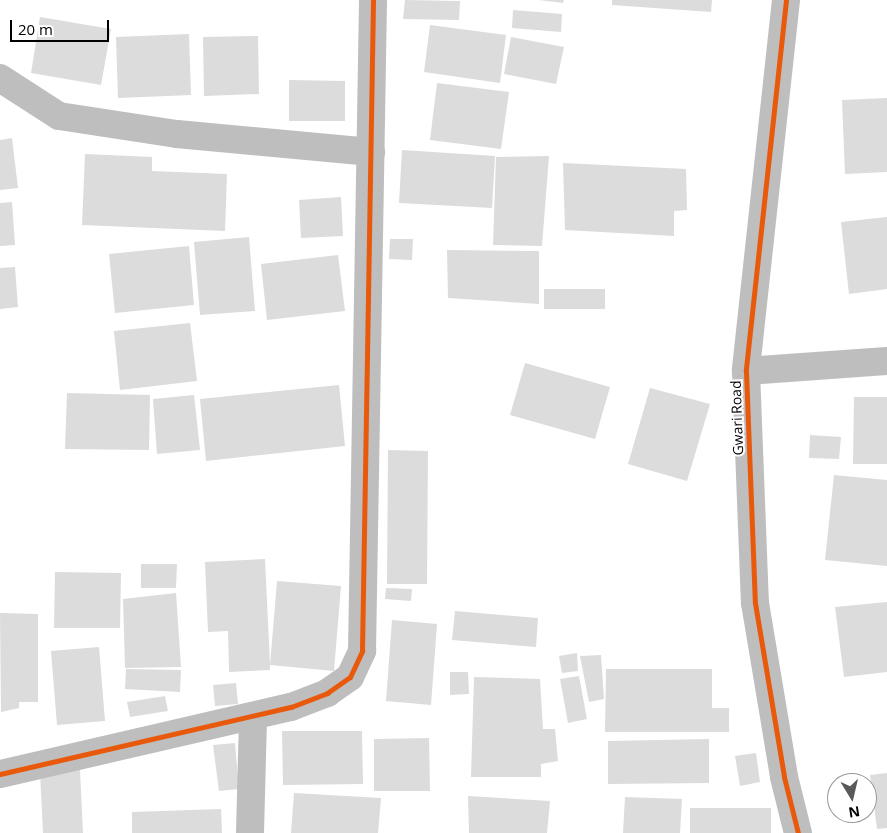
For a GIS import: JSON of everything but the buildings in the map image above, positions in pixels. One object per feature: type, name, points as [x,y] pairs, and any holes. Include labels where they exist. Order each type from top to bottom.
[{"type":"street","points":[[0,774],[291,707],[328,693],[350,677],[362,651],[373,0]]},
{"type":"street","name":"Gwari Road","points":[[786,0],[746,371],[755,603],[784,777],[798,833]]},
{"type":"street","points":[[0,78],[59,116],[177,134],[371,152]]},
{"type":"street","points":[[746,371],[887,361]]},
{"type":"street","points":[[250,833],[253,716]]},
{"type":"cycle path","points":[[0,774],[291,707],[327,693],[350,677],[362,651],[373,0]]},
{"type":"cycle path","points":[[786,0],[746,371],[755,603],[784,777],[798,833]]}]
